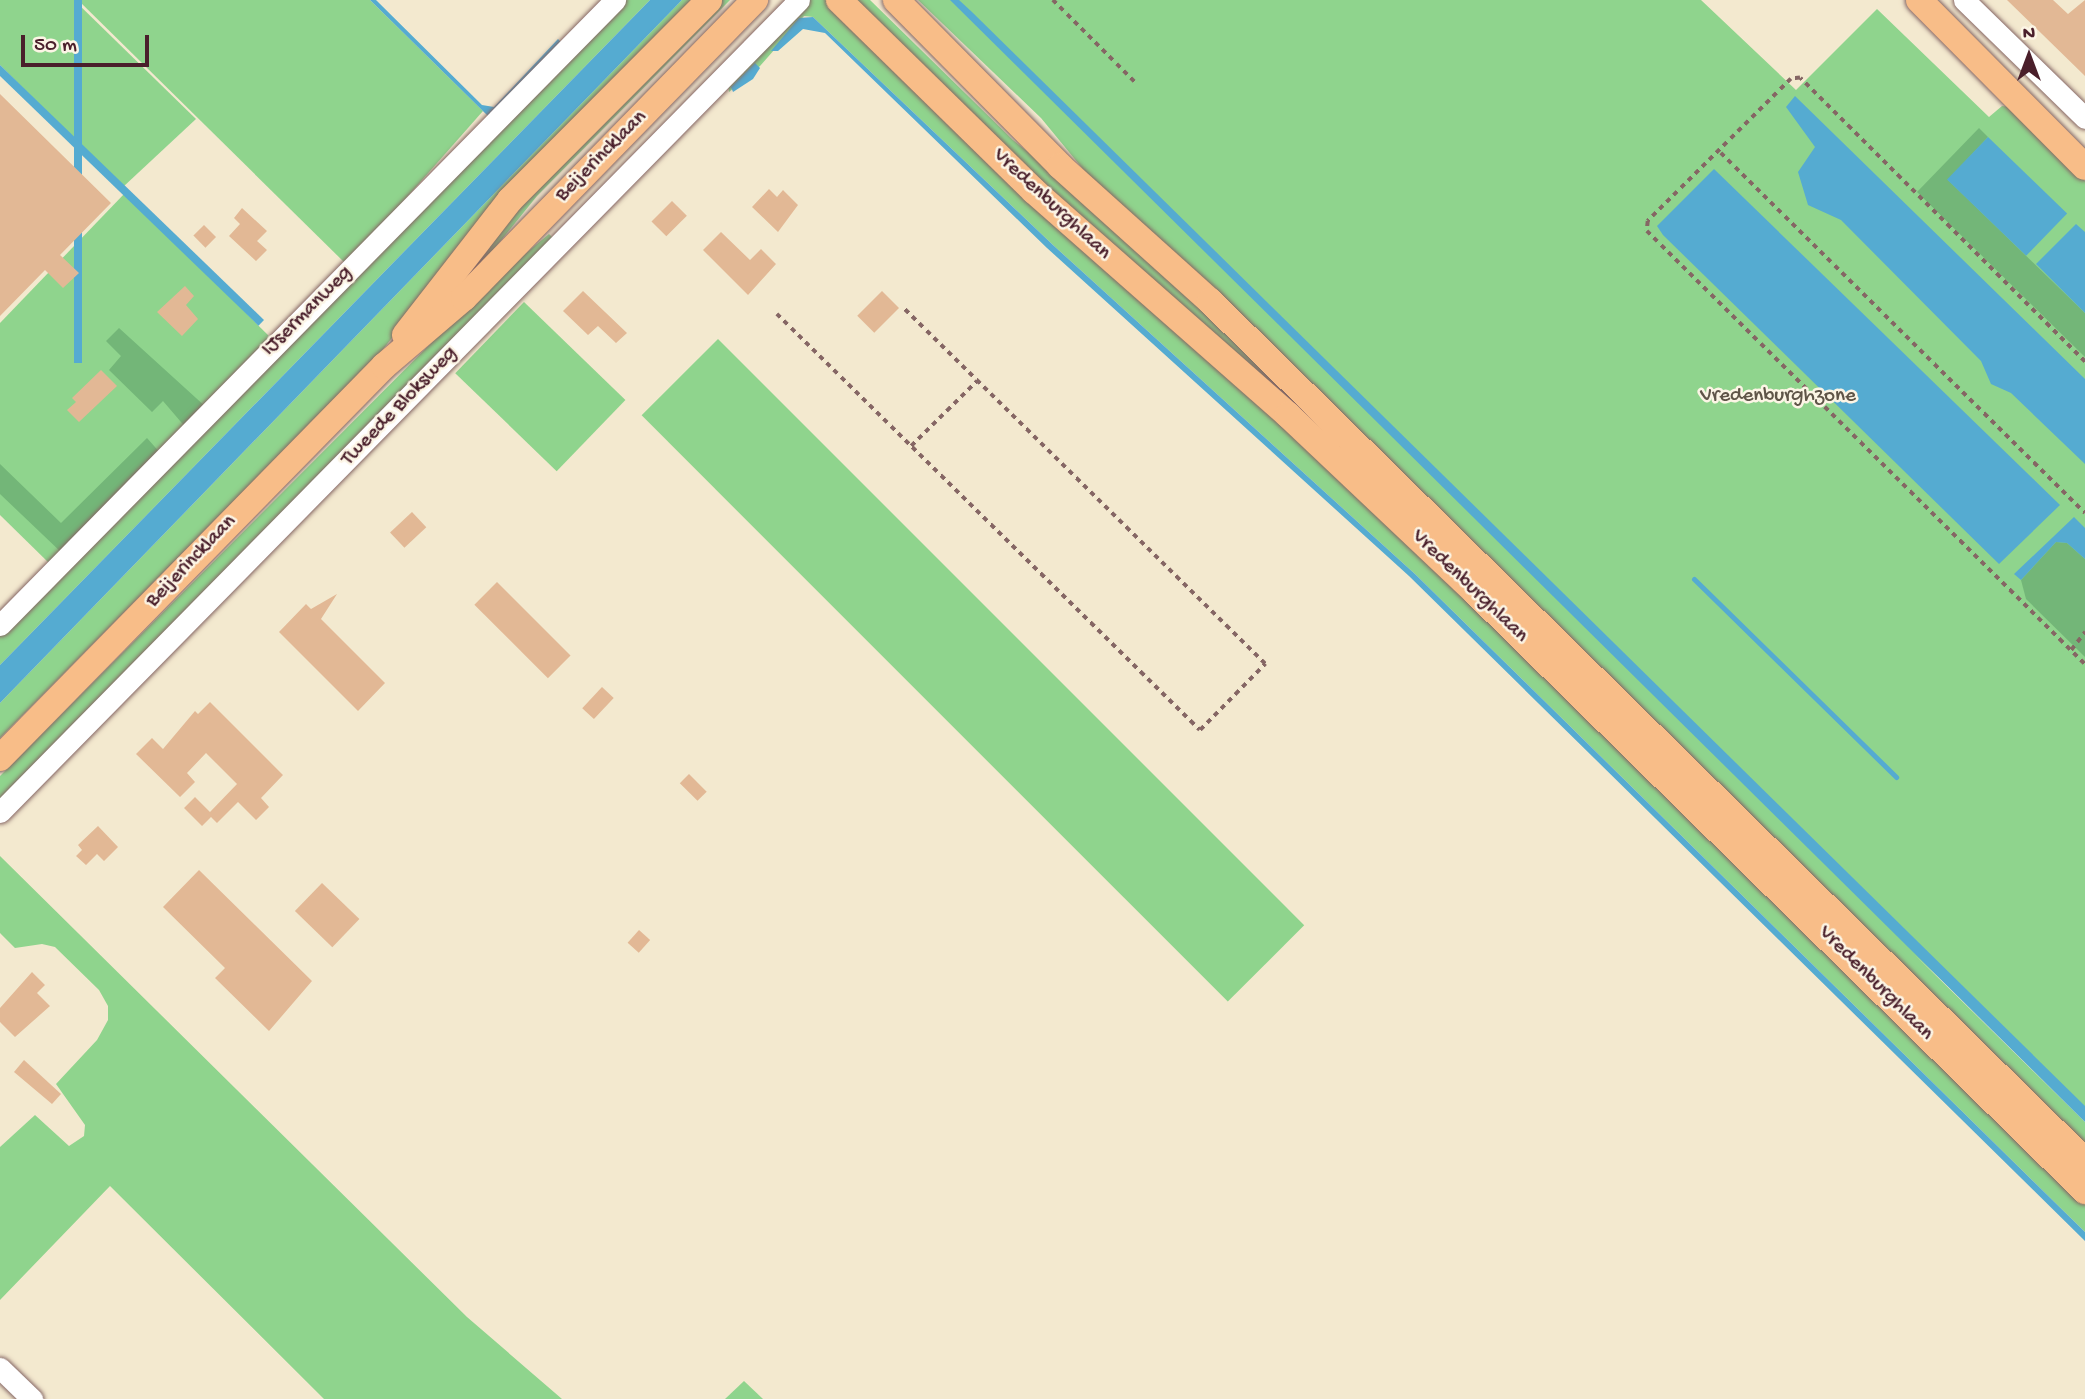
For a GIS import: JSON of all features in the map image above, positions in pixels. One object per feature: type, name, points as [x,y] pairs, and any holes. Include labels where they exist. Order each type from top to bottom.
[{"type":"main road","name":"Beijerincklaan","points":[[384,366],[510,200],[709,0]]},
{"type":"main road","name":"Beijerincklaan","points":[[0,758],[384,366],[464,298],[755,0]]},
{"type":"main road","name":"Vredenburghlaan","points":[[839,0],[1034,191],[1288,415],[1475,592],[2085,1191]]},
{"type":"main road","name":"Vredenburghlaan","points":[[896,0],[1060,166],[1210,301],[2085,1161]]},
{"type":"main road","points":[[1919,0],[2085,167]]},
{"type":"street","name":"IJsermanweg","points":[[0,625],[615,0]]},
{"type":"street","name":"Tweede Bloksweg","points":[[0,812],[799,0]]},
{"type":"street","points":[[1971,2],[2085,118]]},
{"type":"street","points":[[0,1368],[32,1399]]},
{"type":"path","points":[[1053,0],[1138,85]]},
{"type":"path","points":[[2085,362],[1800,78],[1791,79],[1648,221],[1647,231],[2085,664]]},
{"type":"path","points":[[1720,152],[2085,513]]},
{"type":"path","points":[[777,314],[1200,730],[1265,664],[904,309]]},
{"type":"path","points":[[911,446],[977,381]]},
{"type":"path","points":[[2071,650],[2085,632]]},
{"type":"green space","points":[[0,0],[74,0],[196,119],[123,187],[0,65]]},
{"type":"green space","points":[[78,0],[370,0],[483,111],[347,265]]},
{"type":"green space","points":[[626,0],[650,0],[0,665],[0,636]]},
{"type":"green space","points":[[682,0],[694,0],[457,256],[380,353],[0,738],[0,703]]},
{"type":"green space","points":[[722,0],[730,0],[537,196],[476,271],[427,311],[547,179]]},
{"type":"green space","points":[[808,0],[829,0],[1285,420],[2085,1198],[2085,1232],[1415,574],[1053,245],[813,17],[804,16],[760,66],[729,92],[728,84]]},
{"type":"green space","points":[[847,0],[870,0],[1013,140],[1122,227],[1638,744]]},
{"type":"green space","name":"Vredenburghzone","points":[[918,0],[1701,0],[1796,90],[1877,9],[1989,117],[2002,106],[2010,107],[2085,181],[2085,1115],[1914,954],[2085,1122],[2085,1156],[1092,180],[1041,118]]},
{"type":"green space","points":[[1979,128],[1988,137],[1948,180],[2085,313],[2085,357],[1917,192]]},
{"type":"green space","points":[[125,193],[273,340],[51,565],[0,515],[0,323]]},
{"type":"green space","points":[[549,234],[554,239],[0,801],[0,776],[495,279]]},
{"type":"green space","points":[[524,302],[625,400],[557,471],[455,373]]},
{"type":"green space","points":[[119,328],[207,408],[187,429],[163,401],[152,412],[109,370],[121,356],[106,341]]},
{"type":"green space","points":[[718,339],[1304,925],[1228,1002],[642,415]]},
{"type":"green space","points":[[147,438],[162,455],[63,554],[0,494],[0,464],[61,523]]},
{"type":"green space","points":[[2056,542],[2067,543],[2085,559],[2085,657],[2026,599],[2021,580]]},
{"type":"green space","points":[[0,856],[467,1317],[562,1399],[324,1399],[110,1186],[0,1300],[0,1147],[35,1115],[69,1146],[84,1136],[85,1125],[56,1084],[97,1040],[108,1020],[108,1006],[99,990],[55,947],[42,944],[15,948],[0,933]]},
{"type":"green space","points":[[744,1381],[763,1399],[725,1399]]},
{"type":"water","points":[[74,0],[82,0],[82,363],[74,363]]},
{"type":"water","points":[[370,0],[376,0],[482,105],[494,107],[558,39],[561,42],[489,117]]},
{"type":"water","points":[[650,0],[682,0],[0,703],[0,665]]},
{"type":"water","points":[[950,0],[959,0],[972,12],[2085,1106],[2085,1122]]},
{"type":"water","points":[[813,17],[1053,245],[1415,574],[2085,1232],[2085,1241],[1409,576],[1047,248],[825,33],[803,29],[778,51],[771,51],[799,18]]},
{"type":"water","points":[[755,63],[760,68],[753,79],[733,92],[731,87]]},
{"type":"water","points":[[0,65],[264,320],[258,326],[0,76]]},
{"type":"water","points":[[1795,96],[2085,379],[2085,464],[2011,393],[1991,384],[1981,361],[1841,220],[1808,205],[1798,172],[1815,147],[1786,107]]},
{"type":"water","points":[[1988,137],[2067,213],[2026,256],[1947,179]]},
{"type":"water","points":[[1714,169],[2060,505],[1999,564],[1663,235],[1657,226]]},
{"type":"water","points":[[2076,224],[2085,232],[2085,313],[2036,264]]},
{"type":"water","points":[[2074,517],[2085,528],[2085,559],[2067,543],[2056,542],[2021,580],[2014,574]]},
{"type":"building","points":[[2007,0],[2053,0],[2068,14],[2085,0],[2085,76]]},
{"type":"building","points":[[0,94],[111,203],[60,255],[79,273],[63,288],[45,270],[0,316]]},
{"type":"building","points":[[769,189],[777,197],[783,190],[798,205],[778,232],[752,207]]},
{"type":"building","points":[[672,201],[687,216],[666,236],[651,222]]},
{"type":"building","points":[[242,208],[267,231],[257,241],[267,250],[256,261],[229,236],[240,224],[234,218]]},
{"type":"building","points":[[204,225],[216,237],[205,248],[193,236]]},
{"type":"building","points":[[721,232],[750,260],[761,249],[776,264],[748,295],[703,250]]},
{"type":"building","points":[[185,286],[194,296],[186,305],[198,319],[182,336],[157,312]]},
{"type":"building","points":[[583,291],[627,333],[616,343],[598,326],[588,335],[563,311]]},
{"type":"building","points":[[882,291],[899,308],[874,333],[857,316]]},
{"type":"building","points":[[101,370],[117,386],[79,422],[67,410],[76,402],[72,398]]},
{"type":"building","points":[[412,512],[426,527],[404,548],[390,532]]},
{"type":"building","points":[[497,582],[571,656],[548,678],[474,605]]},
{"type":"building","points":[[337,594],[321,619],[385,683],[358,711],[279,632],[306,604],[311,609]]},
{"type":"building","points":[[602,687],[614,698],[594,719],[582,708]]},
{"type":"building","points":[[210,702],[283,775],[261,798],[269,807],[256,820],[238,802],[217,823],[211,817],[202,826],[184,808],[195,797],[210,812],[237,784],[206,753],[187,773],[195,782],[180,797],[136,754],[152,738],[163,749],[195,711],[198,714]]},
{"type":"building","points":[[689,774],[707,792],[697,801],[680,783]]},
{"type":"building","points":[[98,826],[118,847],[104,861],[97,854],[86,865],[76,856],[82,850],[78,845]]},
{"type":"building","points":[[199,870],[312,981],[269,1031],[215,978],[225,968],[163,907]]},
{"type":"building","points":[[322,883],[359,919],[332,947],[295,911]]},
{"type":"building","points":[[639,930],[650,940],[639,953],[628,943]]},
{"type":"building","points":[[32,972],[45,985],[37,993],[50,1006],[15,1037],[0,1022],[0,1008]]},
{"type":"building","points":[[24,1060],[61,1094],[52,1104],[14,1072]]},
{"type":"waterway","points":[[1694,579],[1896,777]]}]
